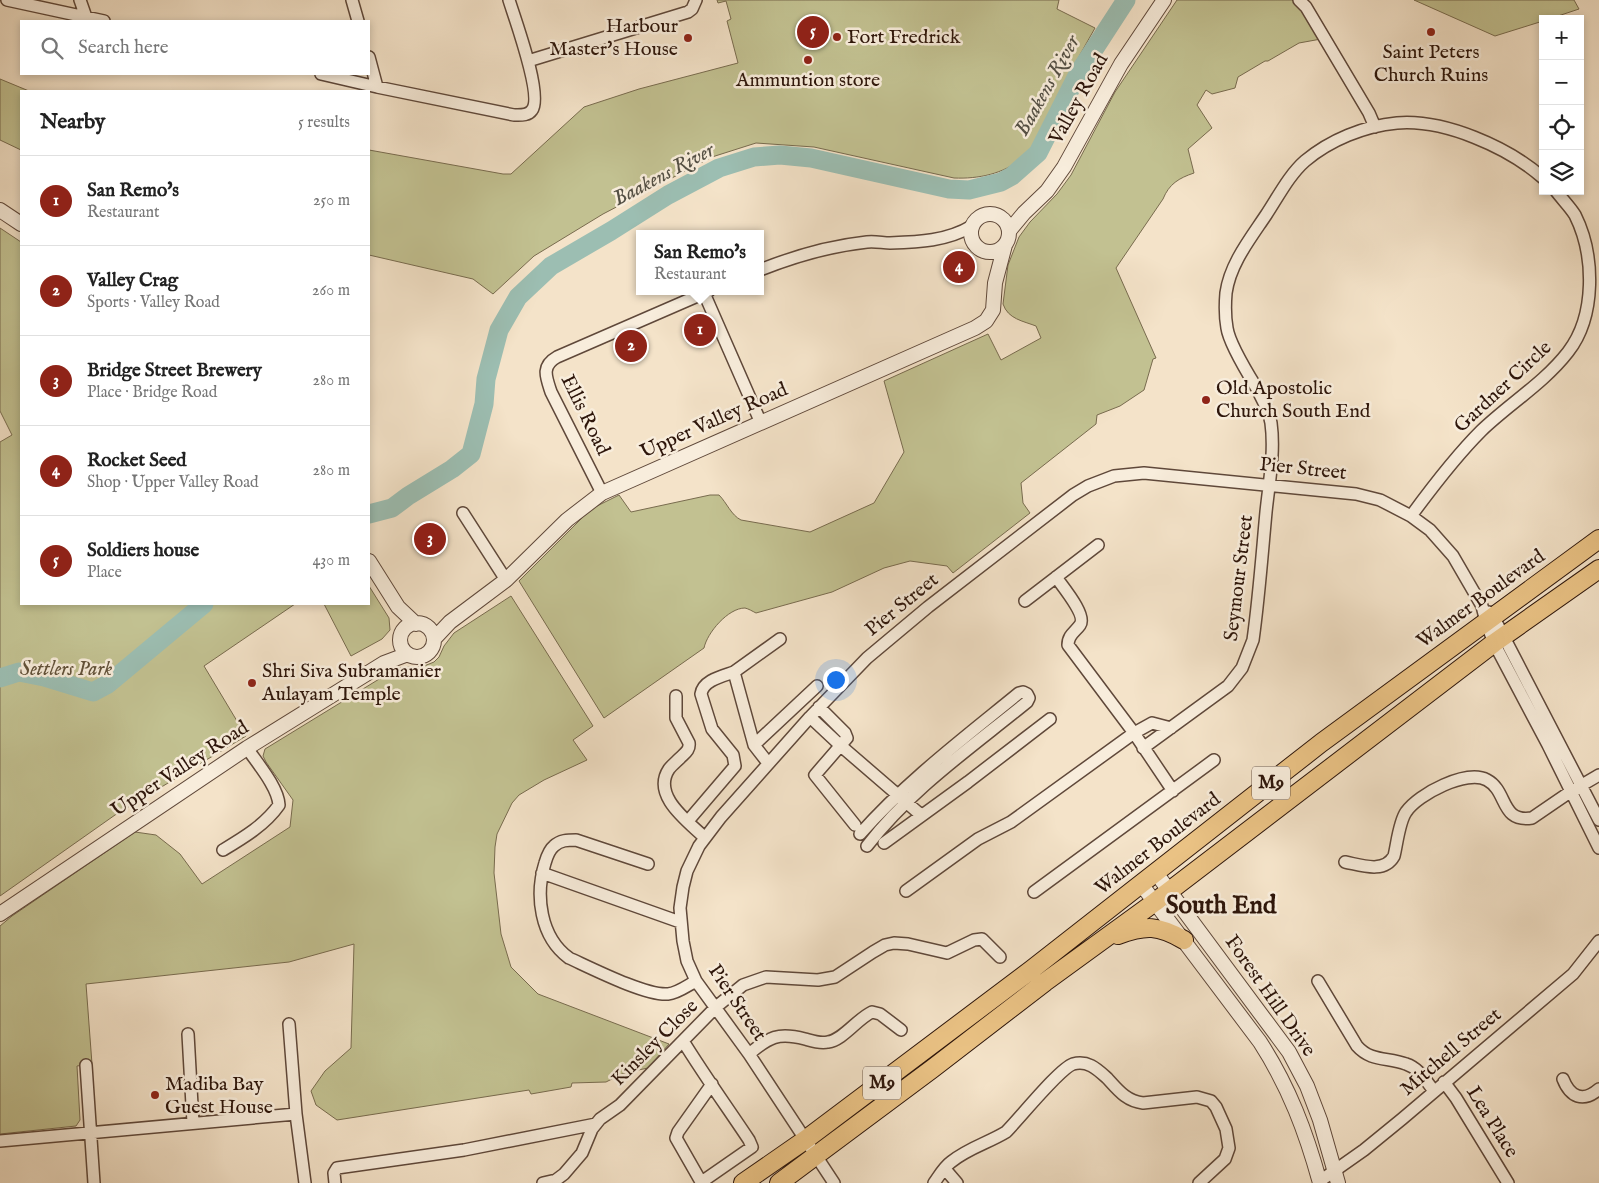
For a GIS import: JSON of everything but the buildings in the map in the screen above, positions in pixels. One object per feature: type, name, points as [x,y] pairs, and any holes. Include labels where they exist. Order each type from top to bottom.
[{"type":"main road","name":"Walmer Boulevard","points":[[744,1183],[805,1140],[1031,970],[1487,615],[1599,539]]},
{"type":"main road","name":"M9","points":[[779,1183],[1044,982],[1155,902],[1499,640],[1599,568]]},
{"type":"main road","points":[[1103,940],[1133,930],[1151,927],[1168,931],[1184,940]]},
{"type":"street","points":[[7,0],[100,20]]},
{"type":"street","points":[[80,0],[86,17]]},
{"type":"street","points":[[352,0],[358,20]]},
{"type":"street","points":[[325,75],[514,115],[530,113],[534,106],[535,89],[509,0]]},
{"type":"street","name":"Valley Road","points":[[1009,230],[1047,191],[1064,167],[1121,64],[1164,0]]},
{"type":"street","points":[[1299,0],[1306,7],[1369,113],[1375,127]]},
{"type":"street","points":[[528,61],[688,12],[694,4]]},
{"type":"street","points":[[370,61],[377,87]]},
{"type":"street","points":[[1269,484],[1272,455],[1270,422],[1266,406],[1231,342],[1227,330],[1225,308],[1229,278],[1237,260],[1287,183],[1303,163],[1326,146],[1366,129],[1406,123],[1424,124],[1451,130],[1488,143],[1528,165],[1539,175]]},
{"type":"street","name":"Gardner Circle","points":[[1411,516],[1460,453],[1483,430],[1538,383],[1568,352],[1578,332],[1587,309],[1590,294],[1589,269],[1584,242],[1574,214],[1559,195]]},
{"type":"street","points":[[0,210],[20,223]]},
{"type":"street","points":[[764,269],[829,247],[870,242],[889,243],[935,240],[961,232],[972,226],[979,217],[984,215],[1000,216],[1024,213]]},
{"type":"street","points":[[972,226],[971,237],[973,242],[986,252],[996,251],[1005,245],[1009,230],[1005,221],[1000,216]]},
{"type":"street","name":"Upper Valley Road","points":[[426,630],[450,622],[506,580],[567,520],[602,493],[975,328],[986,321],[991,316],[995,305],[996,283],[1005,245]]},
{"type":"street","name":"Upper Valley Road","points":[[986,252],[996,283]]},
{"type":"street","name":"Ellis Road","points":[[602,493],[551,392],[545,376],[546,368],[551,360],[557,357],[699,295]]},
{"type":"street","points":[[707,295],[761,423]]},
{"type":"street","name":"Pier Street","points":[[817,1156],[749,1054],[696,981],[687,961],[680,922],[683,888],[687,871],[699,846],[721,817],[810,716],[867,658],[928,606],[1073,495],[1088,486],[1114,476],[1144,473],[1269,484],[1356,494],[1380,500],[1411,516],[1430,530],[1453,556],[1499,640]]},
{"type":"street","name":"Seymour Street","points":[[1143,748],[1228,686],[1242,668],[1253,640],[1269,484]]},
{"type":"street","points":[[463,513],[506,580]]},
{"type":"street","points":[[1025,601],[1098,545]]},
{"type":"street","points":[[370,563],[398,607],[426,630],[431,649],[423,656],[413,656],[404,644],[398,607]]},
{"type":"street","points":[[1056,577],[1082,618],[1080,624],[1069,637],[1068,645],[1138,730],[1143,748],[1173,791]]},
{"type":"street","points":[[404,644],[407,627],[426,630]]},
{"type":"street","points":[[688,821],[735,766],[733,755],[712,730],[702,688],[706,684],[734,672],[780,639]]},
{"type":"street","points":[[1499,640],[1555,736],[1599,820]]},
{"type":"street","points":[[1499,640],[1570,792],[1599,848]]},
{"type":"street","name":"Upper Valley Road","points":[[0,914],[247,748],[384,663],[404,644]]},
{"type":"street","points":[[734,672],[754,745],[768,763]]},
{"type":"street","points":[[754,745],[818,686]]},
{"type":"street","points":[[819,707],[847,735],[846,740],[815,775],[857,830],[902,798],[1027,702],[1029,698],[1027,694],[1019,693],[902,798],[867,846]]},
{"type":"street","points":[[676,696],[676,718],[690,747],[669,769],[665,785],[668,801],[705,838]]},
{"type":"street","points":[[810,716],[841,746],[922,815]]},
{"type":"street","points":[[884,843],[1050,719]]},
{"type":"street","points":[[906,892],[978,839],[1011,822],[1138,730],[1152,724],[1170,728]]},
{"type":"street","points":[[223,850],[253,830],[272,814],[279,805],[279,800],[272,786],[247,748]]},
{"type":"street","points":[[1034,892],[1214,760]]},
{"type":"street","points":[[1345,862],[1373,867],[1385,865],[1391,861],[1405,814],[1409,808],[1422,796],[1454,781],[1474,777],[1489,780],[1513,816],[1519,819],[1532,818],[1599,774]]},
{"type":"street","points":[[648,864],[585,842],[567,840],[553,847],[549,852],[542,873],[540,893],[543,916],[554,944],[569,958],[632,986],[663,994],[671,994],[696,981]]},
{"type":"street","points":[[542,873],[680,922]]},
{"type":"street","name":"Forest Hill Drive","points":[[1156,873],[1289,1052],[1307,1086],[1320,1120],[1336,1176]]},
{"type":"street","name":"Forest Hill Drive","points":[[1141,884],[1260,1042],[1278,1070],[1296,1110],[1320,1182]]},
{"type":"street","name":"Kinsley Close","points":[[596,1124],[620,1105],[716,1007],[744,985],[756,980],[766,978],[818,980],[835,978],[879,949],[894,943],[915,945],[947,952],[974,940],[982,940],[1000,957]]},
{"type":"street","name":"Mitchell Street","points":[[1320,1182],[1336,1176],[1364,1150],[1573,974],[1597,946]]},
{"type":"street","points":[[1318,981],[1356,1046],[1364,1054],[1407,1064],[1416,1069],[1434,1091]]},
{"type":"street","points":[[749,1054],[763,1042],[781,1035],[795,1036],[815,1042],[828,1042],[837,1038],[871,1013],[880,1014],[901,1030]]},
{"type":"street","points":[[289,1024],[296,1114],[305,1183]]},
{"type":"street","points":[[188,1034],[193,1123]]},
{"type":"street","points":[[683,1041],[712,1084],[749,1140],[752,1147],[705,1180],[698,1182],[676,1138],[678,1132],[712,1084]]},
{"type":"street","points":[[934,1183],[949,1163],[965,1152],[1006,1132],[1059,1074],[1074,1064],[1090,1064],[1122,1094],[1134,1102],[1143,1103],[1197,1097],[1211,1101],[1220,1114],[1229,1142],[1229,1148],[1225,1159],[1199,1183]]},
{"type":"street","points":[[86,1065],[94,1183]]},
{"type":"street","points":[[1563,1079],[1567,1088],[1574,1095],[1582,1097],[1592,1095],[1599,1089]]},
{"type":"street","name":"Lea Place","points":[[1444,1082],[1456,1098],[1508,1183]]},
{"type":"street","points":[[0,1141],[296,1114]]},
{"type":"street","points":[[335,1183],[334,1173],[337,1168],[464,1150],[596,1124]]},
{"type":"street","points":[[543,1183],[556,1180],[572,1166],[582,1153],[596,1124]]},
{"type":"street","points":[[817,1156],[834,1183]]},
{"type":"street","points":[[945,1169],[957,1183]]},
{"type":"green space","points":[[717,0],[1059,0],[1057,9],[1095,28],[1033,145],[1022,158],[999,172],[972,178],[954,178],[814,147],[756,143],[712,157],[603,214],[534,256],[493,294],[473,279],[370,255],[370,150],[511,174],[584,107],[639,89],[738,63],[727,21],[731,19],[726,1],[718,3]]},
{"type":"green space","points":[[1177,0],[1292,0],[1301,7],[1321,39],[1299,43],[1265,61],[1238,77],[1235,88],[1212,94],[1206,90],[1197,105],[1212,128],[1188,149],[1194,173],[1179,179],[1168,189],[1116,268],[1156,358],[1153,359],[1144,390],[1120,406],[1097,415],[1096,424],[1021,483],[1023,503],[1030,513],[953,573],[947,566],[910,561],[884,568],[832,592],[756,613],[745,608],[738,609],[719,622],[709,635],[704,648],[604,718],[519,581],[585,515],[595,507],[619,495],[631,512],[710,495],[719,495],[734,515],[741,520],[810,532],[874,503],[904,452],[884,381],[988,334],[1001,360],[1041,338],[1036,326],[1012,316],[1003,304],[1008,265],[1019,237],[1071,175],[1115,92]]},
{"type":"green space","points":[[1414,0],[1574,0],[1579,9],[1561,15],[1539,15],[1539,22],[1495,36]]},
{"type":"green space","points":[[0,79],[27,90],[20,90],[20,150],[0,140]]},
{"type":"green space","name":"Settlers Park","points":[[0,228],[20,241],[20,605],[294,605],[204,666],[246,736],[115,815],[0,896],[0,442],[12,435],[0,411]]},
{"type":"green space","points":[[370,588],[389,618],[390,630],[382,639],[351,656],[325,605],[370,605]]},
{"type":"green space","points":[[511,596],[593,726],[573,740],[587,760],[544,780],[519,795],[512,803],[497,834],[494,873],[501,934],[511,967],[538,994],[669,1044],[648,1068],[624,1073],[606,1082],[572,1083],[571,1087],[531,1094],[529,1090],[337,1120],[316,1105],[311,1091],[325,1071],[351,1048],[354,944],[289,962],[86,984],[92,1064],[77,1066],[80,1120],[76,1126],[0,1134],[0,926],[135,832],[156,835],[180,854],[202,884],[290,827],[293,800],[266,762],[263,756],[265,749],[389,673],[399,668],[424,666],[434,662],[454,633]]},
{"type":"waterway","name":"Baakens River","points":[[370,514],[392,508],[452,469],[471,454],[484,404],[486,379],[499,330],[518,297],[551,266],[668,195],[719,168],[754,157],[780,155],[811,158],[949,189],[969,190],[1001,182],[1012,176],[1038,153],[1078,74],[1126,0]]},
{"type":"waterway","name":"Baakens River","points":[[0,678],[19,672],[44,677],[93,692],[108,684],[203,605]]},
{"type":"place","name":"Soldiers house","points":[[813,32]]},
{"type":"place","name":"Saint Peters Church Ruins","points":[[1431,32]]},
{"type":"place","name":"Fort Fredrick","points":[[837,37]]},
{"type":"place","name":"Harbour Master's House","points":[[688,38]]},
{"type":"place","name":"Ammuntion store","points":[[808,60]]},
{"type":"place","name":"Rocket Seed","points":[[959,267]]},
{"type":"place","name":"San Remo's","points":[[700,330]]},
{"type":"place","name":"Valley Crag","points":[[631,346]]},
{"type":"place","name":"Old Apostolic Church South End","points":[[1206,400]]},
{"type":"place","name":"Bridge Street Brewery","points":[[430,539]]},
{"type":"place","name":"Shri Siva Subramanier Aulayam Temple","points":[[252,683]]},
{"type":"place","name":"Madiba Bay Guest House","points":[[155,1095]]},
{"type":"district","name":"South End","points":[[1221,906]]}]
